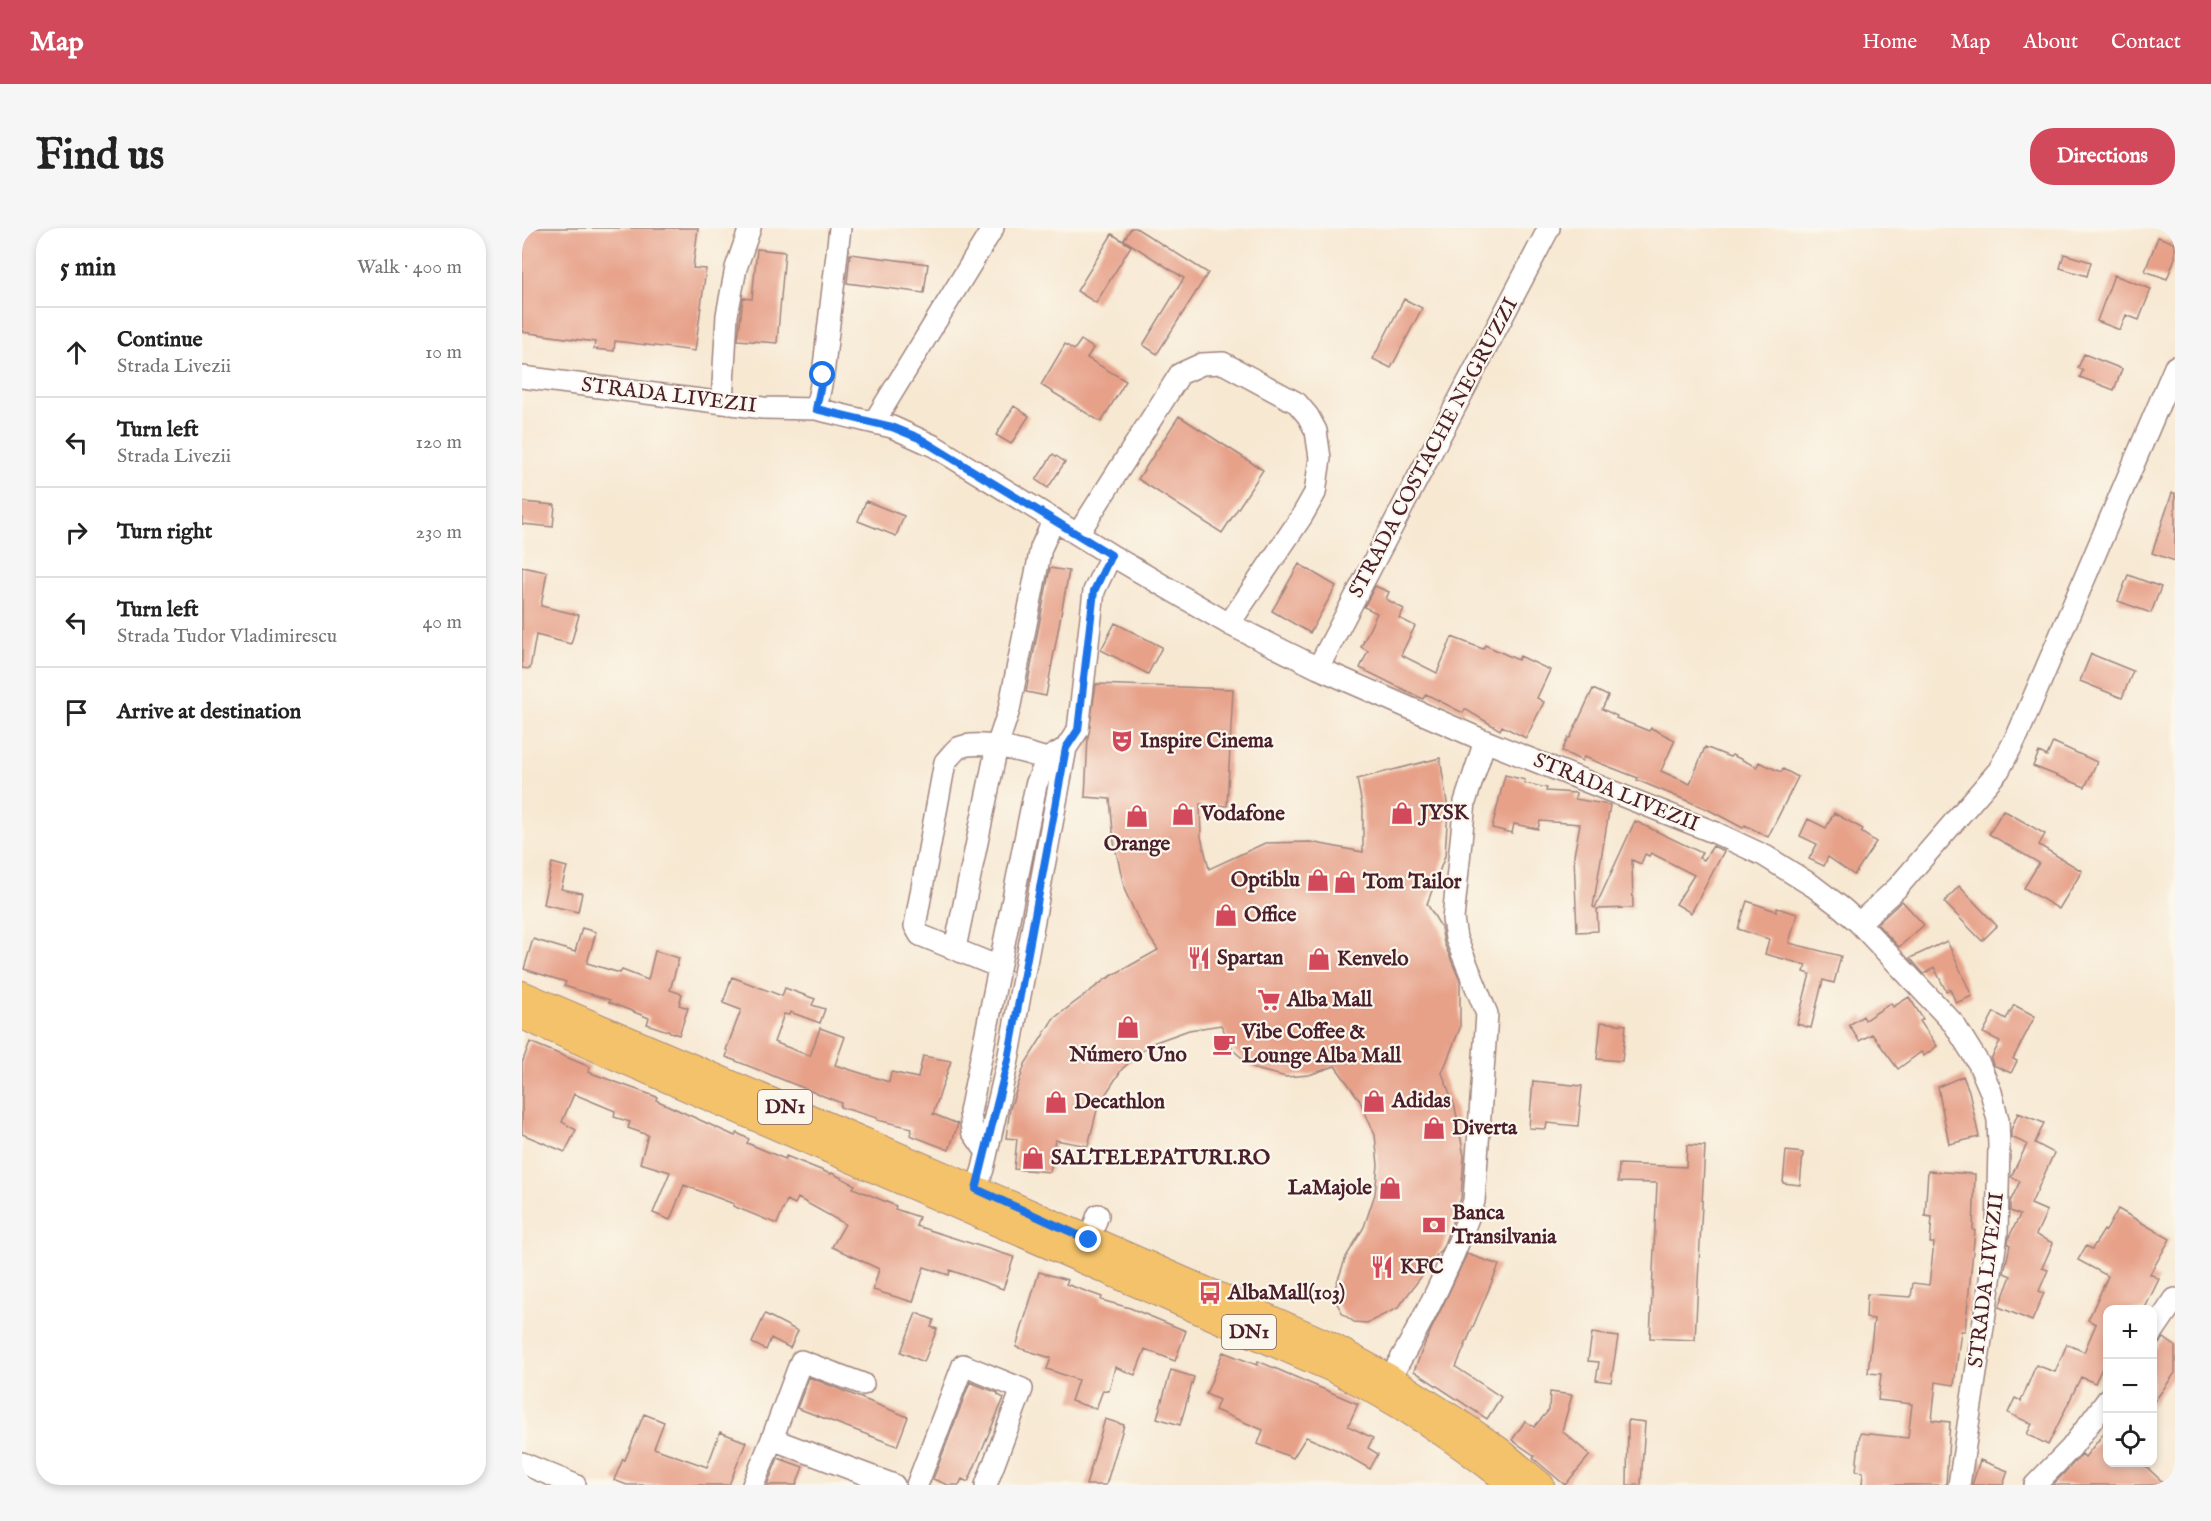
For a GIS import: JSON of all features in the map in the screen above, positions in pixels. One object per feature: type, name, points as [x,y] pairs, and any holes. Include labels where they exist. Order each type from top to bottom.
[{"type":"main road","name":"DN1","points":[[522,994],[973,1199],[1350,1377],[1383,1395],[1450,1438],[1512,1485]]},
{"type":"main road","name":"DN1","points":[[522,1016],[973,1199],[1089,1240],[1326,1343],[1390,1378],[1489,1443],[1541,1485]]},
{"type":"street","points":[[722,403],[727,315],[736,268],[750,228]]},
{"type":"street","points":[[816,409],[823,375],[840,228]]},
{"type":"street","points":[[874,422],[993,228]]},
{"type":"street","name":"STRADA COSTACHE NEGRUZZI","points":[[1318,668],[1549,228]]},
{"type":"street","points":[[1078,534],[1180,374],[1202,364],[1223,363],[1297,403],[1308,416],[1316,431],[1320,458],[1314,493],[1302,516],[1229,624]]},
{"type":"street","points":[[1859,923],[1897,888],[1999,770],[2018,734],[2175,367]]},
{"type":"street","name":"STRADA LIVEZII","points":[[522,377],[763,408],[816,409],[892,427],[919,438],[1229,624],[1318,668],[1485,741],[1716,833],[1765,856],[1813,886],[1859,923],[1954,1024],[1979,1064],[1991,1092],[1998,1120],[1997,1234],[1959,1485]]},
{"type":"street","points":[[955,948],[997,746],[1009,710],[1041,548],[1054,519]]},
{"type":"street","points":[[973,1199],[1008,1060],[1066,748],[1078,730],[1094,591],[1111,555]]},
{"type":"street","points":[[1390,1378],[1413,1339],[1474,1201],[1486,1014],[1456,939],[1453,919],[1465,802],[1485,741]]},
{"type":"street","points":[[999,967],[920,935],[915,926],[945,762],[958,748],[997,746],[1047,759]]},
{"type":"street","points":[[986,1151],[972,1131],[970,1112],[1036,785],[1047,759],[1066,748]]},
{"type":"street","points":[[1089,1240],[1098,1215]]},
{"type":"street","points":[[2157,1326],[2175,1299]]},
{"type":"street","points":[[753,1485],[801,1361],[862,1384]]},
{"type":"street","points":[[917,1485],[963,1365],[1022,1389],[986,1485]]},
{"type":"street","points":[[2035,1485],[2072,1448],[2103,1406]]},
{"type":"street","points":[[772,1439],[894,1485]]},
{"type":"street","points":[[522,1463],[575,1485]]},
{"type":"building","points":[[522,228],[698,228],[693,268],[706,269],[695,351],[615,341],[614,351],[594,349],[595,342],[522,332]]},
{"type":"building","points":[[1131,228],[1136,228],[1208,273],[1157,354],[1143,345],[1184,278],[1124,240]]},
{"type":"building","points":[[1112,234],[1131,246],[1096,303],[1077,291]]},
{"type":"building","points":[[2158,237],[2175,243],[2175,258],[2167,279],[2145,271]]},
{"type":"building","points":[[757,249],[785,252],[777,343],[738,340],[743,298],[752,299]]},
{"type":"building","points":[[850,254],[928,264],[924,293],[847,283]]},
{"type":"building","points":[[2064,254],[2091,262],[2087,276],[2060,268]]},
{"type":"building","points":[[2114,275],[2151,289],[2139,320],[2126,315],[2120,330],[2097,321]]},
{"type":"building","points":[[1404,299],[1422,308],[1391,368],[1373,359]]},
{"type":"building","points":[[1081,340],[1093,348],[1087,358],[1126,381],[1101,422],[1041,385],[1065,344],[1074,350]]},
{"type":"building","points":[[2084,354],[2122,369],[2114,390],[2080,377],[2083,370],[2078,368]]},
{"type":"building","points":[[1014,406],[1029,416],[1011,444],[996,435]]},
{"type":"building","points":[[1179,416],[1263,470],[1222,533],[1138,479]]},
{"type":"building","points":[[1053,454],[1065,462],[1048,488],[1036,480]]},
{"type":"building","points":[[2172,493],[2175,493],[2175,561],[2152,553]]},
{"type":"building","points":[[866,501],[904,516],[896,536],[858,521]]},
{"type":"building","points":[[522,502],[555,505],[553,527],[522,524]]},
{"type":"building","points":[[1299,564],[1336,586],[1310,633],[1272,611]]},
{"type":"building","points":[[522,567],[547,572],[541,606],[579,615],[571,644],[536,635],[530,669],[522,668]]},
{"type":"building","points":[[1050,568],[1069,571],[1046,696],[1026,692]]},
{"type":"building","points":[[2128,575],[2161,587],[2151,613],[2118,601]]},
{"type":"building","points":[[1375,586],[1389,592],[1386,599],[1404,609],[1399,618],[1415,626],[1401,655],[1437,673],[1452,637],[1483,649],[1485,645],[1518,660],[1520,656],[1550,670],[1537,698],[1544,702],[1526,738],[1502,726],[1500,730],[1465,709],[1463,713],[1426,694],[1423,699],[1360,668],[1368,651],[1361,647],[1377,613],[1364,607]]},
{"type":"building","points":[[1115,623],[1162,647],[1148,674],[1101,650]]},
{"type":"building","points":[[2091,654],[2133,671],[2122,698],[2080,681]]},
{"type":"building","name":"Alba Mall","points":[[1096,684],[1233,689],[1227,806],[1200,804],[1201,837],[1209,869],[1265,843],[1310,842],[1363,852],[1363,810],[1357,779],[1440,758],[1448,809],[1445,856],[1427,904],[1441,927],[1444,943],[1460,981],[1460,1028],[1442,1073],[1455,1107],[1464,1156],[1461,1198],[1443,1247],[1398,1308],[1367,1323],[1354,1322],[1343,1314],[1335,1300],[1336,1285],[1346,1257],[1364,1227],[1375,1194],[1378,1165],[1375,1135],[1359,1099],[1335,1066],[1309,1075],[1286,1077],[1255,1069],[1234,1051],[1221,1025],[1189,1030],[1150,1044],[1122,1069],[1098,1106],[1088,1146],[1055,1140],[1050,1172],[1014,1169],[1017,1139],[1006,1138],[1010,1109],[1025,1064],[1053,1019],[1106,979],[1158,950],[1140,923],[1125,891],[1114,842],[1110,799],[1085,797],[1088,737]]},
{"type":"building","points":[[1593,689],[1608,696],[1602,709],[1617,716],[1616,718],[1649,731],[1651,728],[1675,740],[1661,771],[1690,784],[1705,747],[1730,757],[1732,755],[1757,767],[1759,762],[1781,772],[1783,769],[1798,777],[1768,837],[1745,825],[1743,828],[1707,809],[1637,780],[1638,778],[1584,757],[1582,761],[1562,751]]},
{"type":"building","points":[[2053,742],[2097,762],[2085,787],[2033,766],[2039,752],[2047,756]]},
{"type":"building","points":[[1505,775],[1525,780],[1524,783],[1547,788],[1546,791],[1576,793],[1575,799],[1610,805],[1593,907],[1595,908],[1635,821],[1702,853],[1699,858],[1704,860],[1713,846],[1724,851],[1691,913],[1676,904],[1694,875],[1651,853],[1649,856],[1645,854],[1641,864],[1632,860],[1633,908],[1597,909],[1598,931],[1577,932],[1574,855],[1580,824],[1540,821],[1538,829],[1514,824],[1512,833],[1492,828]]},
{"type":"building","points":[[2003,810],[2045,834],[2039,845],[2082,871],[2059,909],[2024,888],[2039,863],[1989,834]]},
{"type":"building","points":[[1834,813],[1863,829],[1861,832],[1876,842],[1854,875],[1828,857],[1824,866],[1809,859],[1817,844],[1800,836],[1808,819],[1826,828]]},
{"type":"building","points":[[552,863],[567,867],[561,889],[582,893],[578,912],[543,904]]},
{"type":"building","points":[[1959,886],[1997,926],[1982,941],[1944,902]]},
{"type":"building","points":[[1747,901],[1776,911],[1777,908],[1797,914],[1789,943],[1841,956],[1834,983],[1823,980],[1811,1028],[1797,1024],[1810,974],[1804,972],[1806,965],[1765,954],[1769,939],[1738,929]]},
{"type":"building","points":[[1902,901],[1924,925],[1899,947],[1877,924]]},
{"type":"building","points":[[582,928],[596,932],[587,963],[620,973],[622,970],[648,980],[655,951],[679,958],[670,990],[682,994],[679,1005],[688,1008],[679,1035],[647,1024],[649,1018],[609,1002],[610,1000],[564,986],[566,982],[524,969],[533,939],[575,952]]},
{"type":"building","points":[[1947,941],[1972,996],[1956,1003],[1950,989],[1946,991],[1934,967],[1924,974],[1910,958]]},
{"type":"building","points":[[732,977],[782,996],[785,988],[815,999],[812,1005],[825,1009],[820,1023],[790,1012],[789,1015],[784,1014],[774,1042],[810,1056],[820,1028],[845,1037],[835,1065],[889,1082],[891,1072],[918,1078],[923,1056],[951,1061],[933,1114],[958,1124],[949,1150],[910,1135],[912,1128],[877,1120],[877,1118],[840,1107],[841,1103],[726,1057],[728,1051],[726,1050],[741,1010],[723,1003]]},
{"type":"building","points":[[1909,997],[1923,1019],[1920,1021],[1937,1046],[1924,1056],[1921,1052],[1898,1069],[1872,1034],[1859,1041],[1849,1025],[1863,1016],[1865,1020],[1891,1003],[1893,1007]]},
{"type":"building","points":[[2014,1005],[2035,1016],[2013,1059],[2017,1061],[2011,1073],[1993,1065],[1991,1059],[2000,1041],[1983,1033],[1994,1012],[2006,1019]]},
{"type":"building","points":[[1601,1022],[1626,1025],[1622,1061],[1597,1059]]},
{"type":"building","points":[[530,1042],[590,1067],[588,1072],[657,1097],[656,1100],[735,1136],[737,1133],[749,1139],[747,1143],[785,1159],[786,1156],[832,1173],[855,1185],[853,1188],[896,1206],[895,1209],[919,1217],[916,1226],[1014,1257],[1003,1289],[950,1270],[949,1275],[924,1267],[913,1302],[873,1290],[879,1269],[832,1247],[845,1224],[798,1198],[795,1204],[787,1200],[777,1224],[733,1206],[734,1204],[684,1185],[670,1220],[653,1213],[670,1172],[640,1163],[648,1135],[628,1128],[630,1122],[614,1117],[615,1111],[574,1094],[562,1122],[576,1130],[565,1152],[522,1134],[522,1063]]},
{"type":"building","points":[[1963,1076],[1969,1091],[1979,1137],[1949,1144],[1938,1087]]},
{"type":"building","points":[[1533,1081],[1582,1086],[1578,1126],[1547,1123],[1546,1129],[1529,1128]]},
{"type":"building","points":[[2018,1113],[2044,1123],[2035,1143],[2054,1153],[2031,1204],[2047,1211],[2036,1235],[2053,1243],[2042,1268],[2048,1270],[2039,1291],[2044,1293],[2032,1321],[1999,1307],[2011,1276],[2004,1273],[2010,1245],[2008,1244],[2009,1237],[2020,1215],[2010,1211],[2010,1202],[2020,1181],[2011,1177],[2027,1144],[2011,1137],[2011,1130]]},
{"type":"building","points":[[1687,1145],[1705,1146],[1695,1340],[1650,1338],[1657,1183],[1618,1182],[1619,1164],[1686,1167]]},
{"type":"building","points":[[1786,1151],[1803,1153],[1800,1185],[1783,1183]]},
{"type":"building","points":[[1928,1171],[1975,1174],[1973,1230],[1975,1231],[1965,1331],[1961,1331],[1954,1385],[1936,1382],[1932,1420],[1950,1422],[1946,1485],[1862,1485],[1863,1472],[1856,1471],[1860,1433],[1908,1438],[1912,1404],[1878,1400],[1881,1374],[1868,1373],[1874,1319],[1866,1318],[1867,1294],[1911,1297],[1913,1283],[1929,1285],[1934,1243],[1930,1243],[1932,1217],[1925,1216]]},
{"type":"building","points":[[2118,1209],[2170,1239],[2150,1274],[2159,1279],[2146,1305],[2103,1305],[2103,1366],[2095,1383],[2081,1377],[2048,1445],[2027,1434],[2032,1424],[2008,1413],[2015,1398],[2021,1401],[2036,1365],[2055,1372],[2067,1344],[2084,1352],[2096,1324],[2088,1320],[2108,1276],[2078,1260],[2086,1246],[2092,1249],[2104,1230],[2106,1231]]},
{"type":"building","points":[[1467,1254],[1499,1265],[1456,1367],[1501,1397],[1487,1419],[1414,1371]]},
{"type":"building","points":[[1039,1272],[1068,1280],[1066,1284],[1102,1297],[1101,1300],[1130,1308],[1186,1331],[1175,1361],[1145,1349],[1135,1375],[1115,1367],[1109,1391],[1103,1390],[1096,1409],[1071,1401],[1078,1380],[1047,1369],[1051,1358],[1016,1347]]},
{"type":"building","points":[[916,1313],[934,1320],[931,1327],[937,1329],[924,1362],[901,1352]]},
{"type":"building","points":[[765,1314],[798,1331],[790,1348],[771,1338],[766,1350],[752,1343]]},
{"type":"building","points":[[1592,1333],[1618,1337],[1611,1382],[1596,1380],[1599,1362],[1588,1361]]},
{"type":"building","points":[[2164,1338],[2175,1346],[2175,1373],[2157,1398],[2157,1359],[2157,1346]]},
{"type":"building","points":[[1223,1352],[1257,1365],[1258,1361],[1358,1404],[1348,1426],[1373,1438],[1368,1448],[1378,1454],[1370,1469],[1339,1451],[1306,1437],[1293,1458],[1258,1444],[1263,1430],[1215,1410],[1219,1400],[1206,1394]]},
{"type":"building","points":[[1171,1370],[1194,1377],[1180,1425],[1157,1418]]},
{"type":"building","points":[[809,1377],[908,1417],[897,1446],[797,1408]]},
{"type":"building","points":[[970,1382],[998,1393],[1004,1398],[968,1482],[962,1479],[959,1485],[948,1485],[933,1479]]},
{"type":"building","points":[[1550,1392],[1572,1395],[1562,1431],[1590,1455],[1565,1485],[1533,1458],[1535,1456],[1512,1440],[1525,1421],[1534,1427],[1549,1410]]},
{"type":"building","points":[[644,1414],[664,1422],[654,1448],[707,1467],[720,1432],[746,1442],[729,1485],[627,1485],[614,1480]]},
{"type":"building","points":[[1105,1419],[1124,1425],[1106,1485],[1086,1485]]},
{"type":"building","points":[[1628,1420],[1645,1422],[1641,1485],[1627,1485]]},
{"type":"building","points":[[2103,1434],[2103,1467],[2146,1467],[2166,1485],[2053,1485],[2082,1454],[2085,1457]]},
{"type":"building","points":[[778,1458],[803,1467],[796,1485],[767,1485]]},
{"type":"building","points":[[1980,1460],[2008,1471],[2003,1485],[1972,1485]]},
{"type":"place","name":"Inspire Cinema","points":[[1122,741]]},
{"type":"place","name":"JYSK","points":[[1402,813]]},
{"type":"place","name":"Vodafone","points":[[1183,814]]},
{"type":"place","name":"Orange","points":[[1137,816]]},
{"type":"place","name":"Optiblu","points":[[1318,880]]},
{"type":"place","name":"Tom Tailor","points":[[1345,882]]},
{"type":"place","name":"Office","points":[[1226,915]]},
{"type":"place","name":"Spartan","points":[[1199,958]]},
{"type":"place","name":"Kenvelo","points":[[1319,959]]},
{"type":"place","name":"Alba Mall","points":[[1269,1000]]},
{"type":"place","name":"Número Uno","points":[[1128,1027]]},
{"type":"place","name":"Vibe Coffee & Lounge Alba Mall","points":[[1224,1044]]},
{"type":"place","name":"Adidas","points":[[1374,1101]]},
{"type":"place","name":"Decathlon","points":[[1056,1102]]},
{"type":"place","name":"Diverta","points":[[1434,1128]]},
{"type":"place","name":"SALTELEPATURI.RO","points":[[1033,1158]]},
{"type":"place","name":"LaMajole","points":[[1390,1188]]},
{"type":"place","name":"Banca Transilvania","points":[[1434,1225]]},
{"type":"place","name":"KFC","points":[[1382,1267]]},
{"type":"place","name":"AlbaMall(103)","points":[[1210,1293]]},
{"type":"route","points":[[823,375],[816,409],[892,427],[919,438],[1111,555],[1094,591],[1078,730],[1066,748],[1008,1060],[983,1169],[976,1189],[1089,1240]]}]
